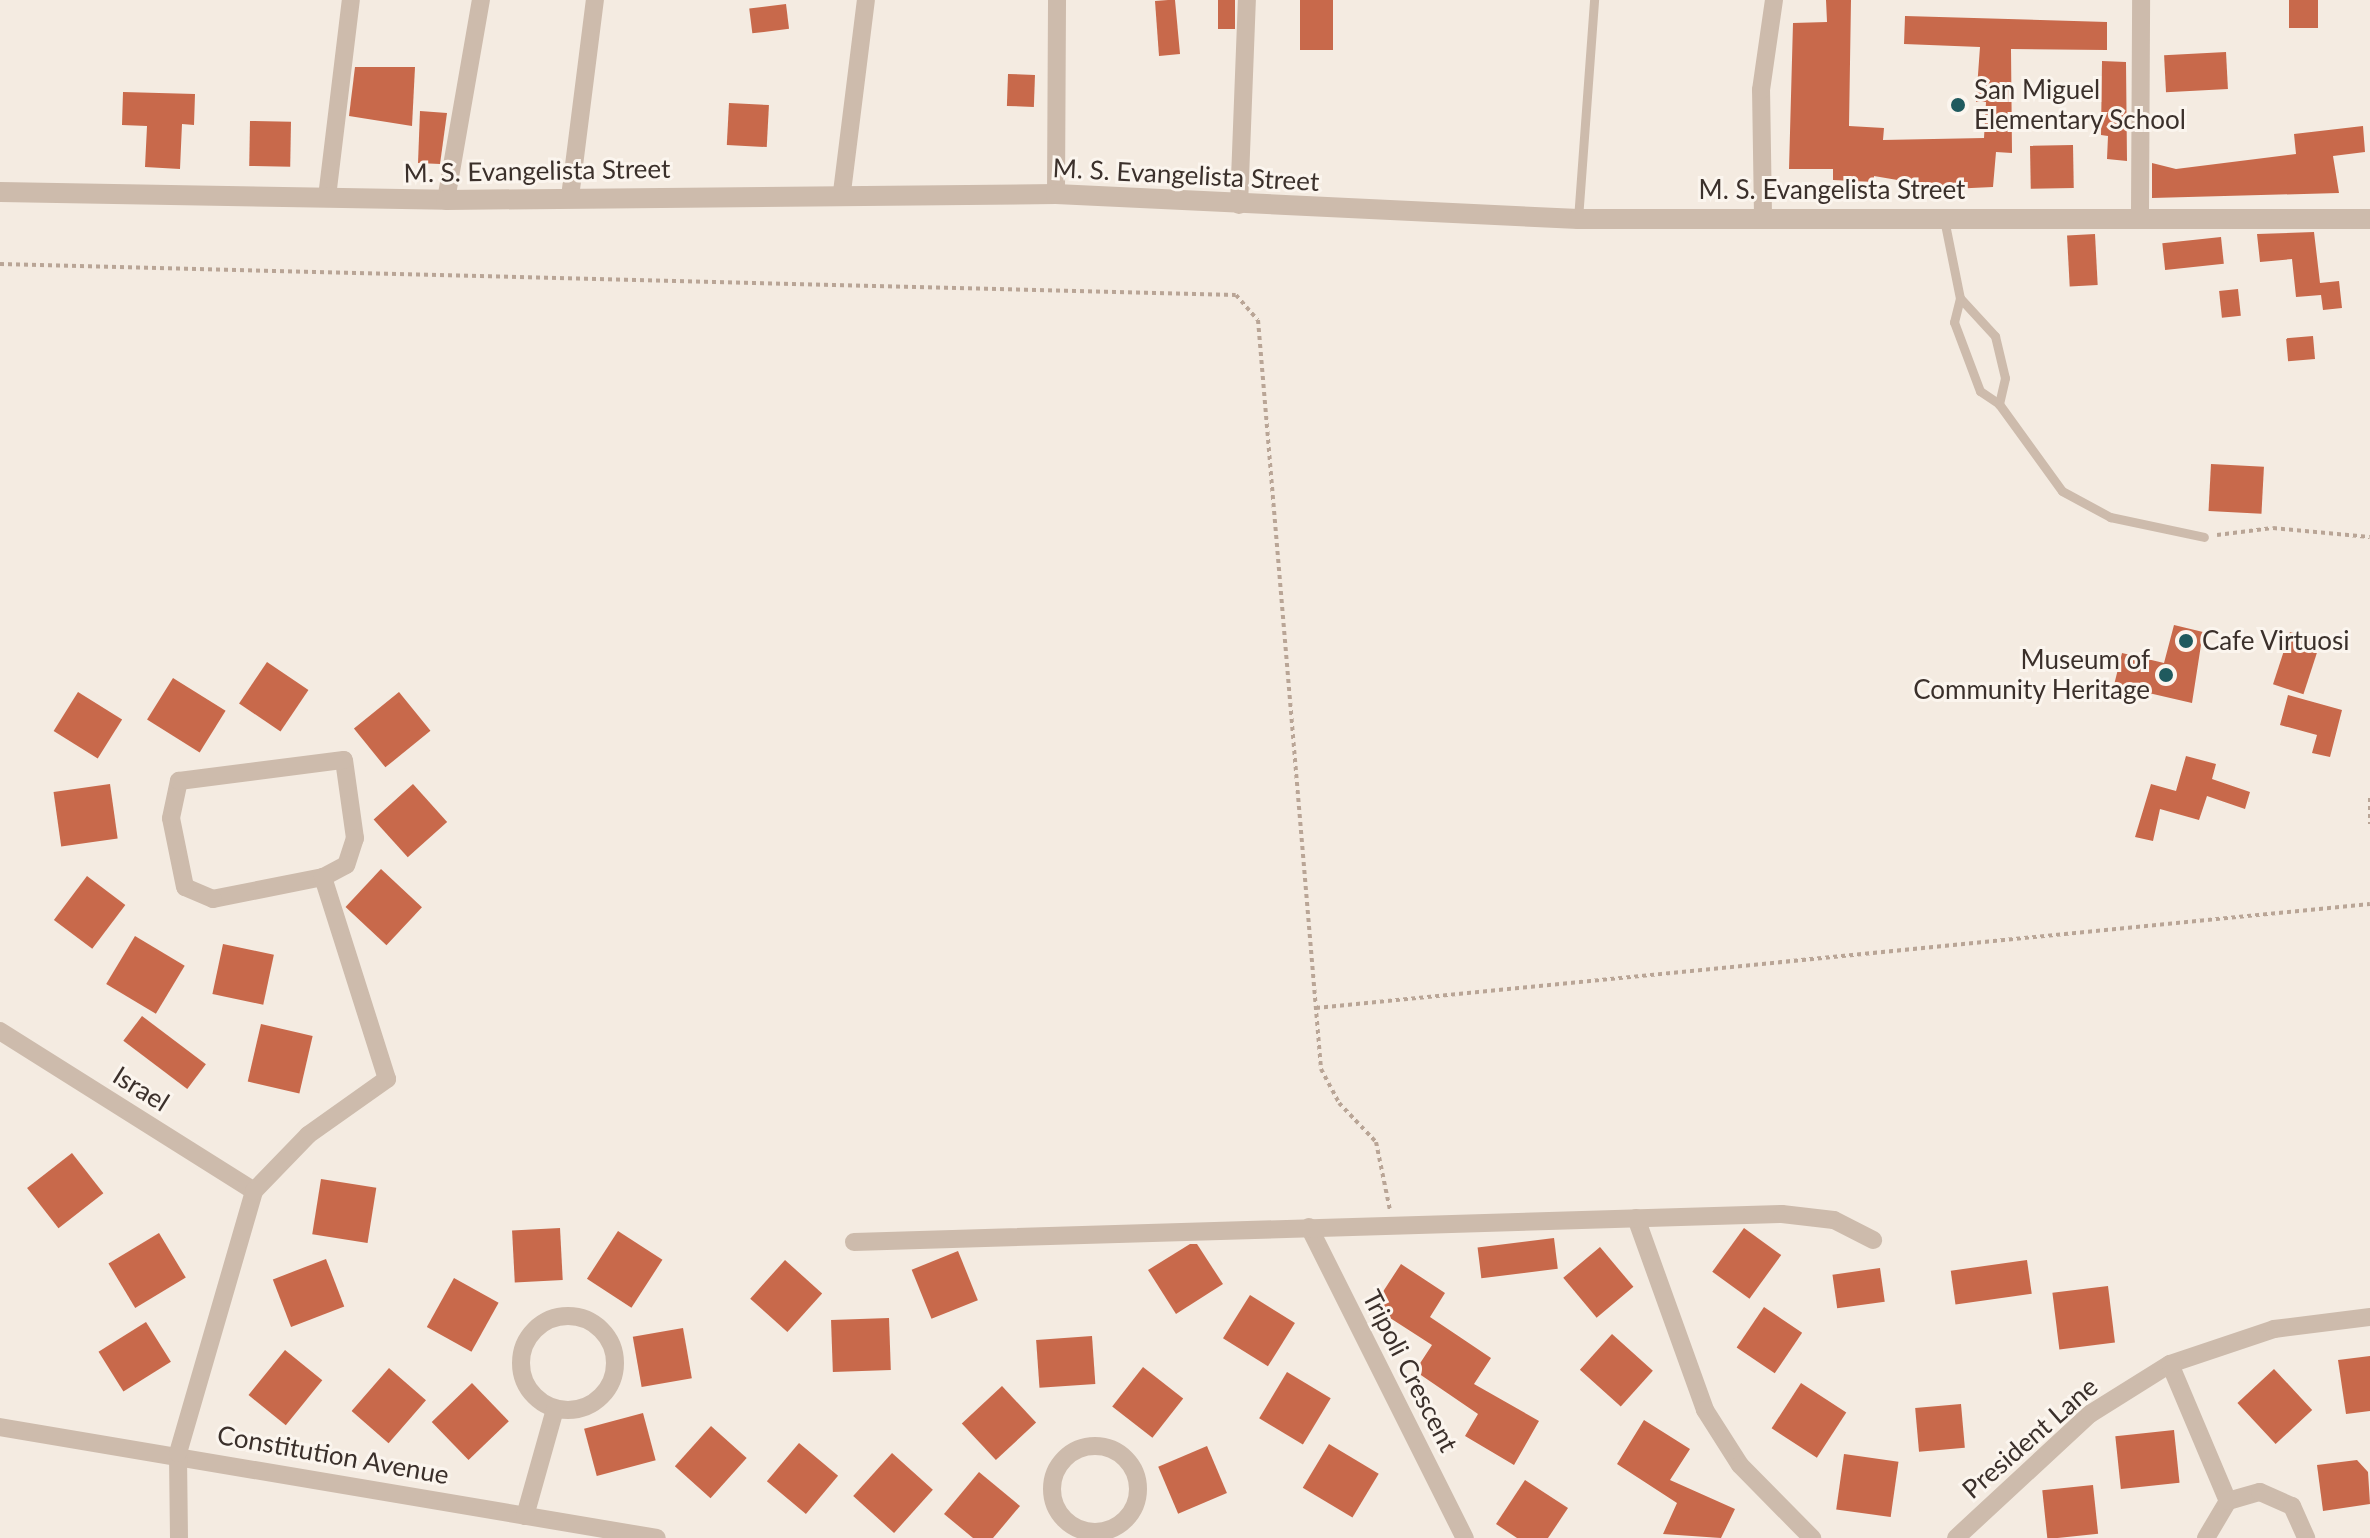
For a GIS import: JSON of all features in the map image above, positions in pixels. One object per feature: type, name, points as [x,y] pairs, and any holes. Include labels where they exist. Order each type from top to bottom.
[{"type":"street","points":[[327,197],[351,0]]},
{"type":"street","points":[[446,200],[481,0]]},
{"type":"street","points":[[570,197],[595,0]]},
{"type":"street","points":[[842,192],[866,0]]},
{"type":"street","points":[[1056,194],[1057,0]]},
{"type":"street","points":[[1239,205],[1247,0]]},
{"type":"street","points":[[1763,215],[1761,90],[1774,0]]},
{"type":"street","points":[[2140,213],[2141,0]]},
{"type":"street","name":"M. S. Evangelista Street","points":[[0,192],[446,200],[842,192],[1056,194],[1578,219],[2140,213],[2370,219]]},
{"type":"street","points":[[344,760],[355,838],[346,865],[323,877],[213,899],[185,887],[171,818],[179,781],[344,760]]},
{"type":"street","points":[[179,1538],[178,1453],[254,1191],[308,1135],[387,1079],[323,877]]},
{"type":"street","name":"Israel","points":[[0,1031],[254,1191]]},
{"type":"street","points":[[854,1242],[1782,1214],[1834,1220],[1873,1240]]},
{"type":"street","points":[[1636,1218],[1705,1410],[1740,1465],[1812,1538]]},
{"type":"street","name":"Tripoli Crescent","points":[[1309,1227],[1465,1538]]},
{"type":"street","name":"President Lane","points":[[1956,1538],[2090,1414],[2170,1364],[2274,1329],[2370,1317]]},
{"type":"street","points":[[584,1318],[610,1339],[613,1382],[593,1404],[555,1409],[528,1389],[524,1345],[545,1321],[584,1318]]},
{"type":"street","points":[[2170,1364],[2228,1501]]},
{"type":"street","points":[[525,1516],[555,1409]]},
{"type":"street","name":"Constitution Avenue","points":[[0,1427],[178,1453],[657,1538]]},
{"type":"street","points":[[1094,1446],[1122,1456],[1138,1480],[1134,1510],[1100,1532],[1066,1531],[1053,1499],[1057,1469],[1094,1446]]},
{"type":"street","points":[[2206,1538],[2228,1501],[2244,1493],[2277,1496],[2301,1518],[2306,1538]]},
{"type":"lane","points":[[1578,219],[1594,0]]},
{"type":"lane","points":[[1943,216],[1960,298],[1954,322],[1960,347],[1980,391],[1999,404],[2062,491],[2110,517],[2204,537]]},
{"type":"lane","points":[[1960,298],[1995,336],[2005,378],[1999,404]]},
{"type":"path","points":[[0,264],[1236,295],[1258,320],[1321,1069],[1339,1103],[1376,1142],[1393,1224]]},
{"type":"path","points":[[2204,537],[2273,528],[2370,537]]},
{"type":"path","points":[[2370,798],[2370,824]]},
{"type":"path","points":[[1316,1008],[2370,904]]},
{"type":"building","points":[[1175,0],[1180,54],[1159,56],[1155,1]]},
{"type":"building","points":[[1218,0],[1235,0],[1235,29],[1218,29]]},
{"type":"building","points":[[1300,0],[1333,0],[1333,50],[1300,50]]},
{"type":"building","points":[[1826,0],[1851,0],[1849,126],[1884,128],[1883,140],[1984,138],[1986,102],[1976,102],[1980,47],[1904,44],[1905,16],[2107,22],[2107,50],[2011,49],[2012,153],[1996,152],[1993,187],[1950,189],[1874,176],[1874,182],[1833,180],[1833,169],[1789,169],[1793,23],[1827,22]]},
{"type":"building","points":[[2289,0],[2318,0],[2318,28],[2289,28]]},
{"type":"building","points":[[786,4],[789,29],[752,33],[749,9]]},
{"type":"building","points":[[2226,52],[2228,89],[2166,92],[2164,55]]},
{"type":"building","points":[[2102,61],[2126,62],[2127,161],[2107,159],[2108,136],[2101,135]]},
{"type":"building","points":[[355,67],[415,67],[412,126],[349,116]]},
{"type":"building","points":[[1008,74],[1035,75],[1034,107],[1007,106]]},
{"type":"building","points":[[123,92],[195,94],[194,125],[182,124],[180,169],[145,167],[147,126],[122,125]]},
{"type":"building","points":[[729,103],[769,105],[767,147],[727,145]]},
{"type":"building","points":[[420,111],[447,113],[440,164],[418,163]]},
{"type":"building","points":[[250,121],[291,122],[290,167],[249,166]]},
{"type":"building","points":[[2363,126],[2365,152],[2333,156],[2339,193],[2152,198],[2152,163],[2176,169],[2296,154],[2294,134]]},
{"type":"building","points":[[2073,145],[2074,188],[2031,189],[2030,146]]},
{"type":"building","points":[[2314,232],[2320,283],[2339,281],[2342,308],[2323,310],[2321,295],[2296,297],[2292,259],[2260,262],[2257,234]]},
{"type":"building","points":[[2095,234],[2098,285],[2070,286],[2067,235]]},
{"type":"building","points":[[2221,237],[2224,264],[2165,270],[2162,243]]},
{"type":"building","points":[[2238,289],[2241,316],[2222,318],[2219,291]]},
{"type":"building","points":[[2313,336],[2315,359],[2288,361],[2286,338]]},
{"type":"building","points":[[2211,464],[2264,467],[2261,514],[2209,511]]},
{"type":"building","points":[[2174,625],[2203,632],[2192,703],[2114,685],[2122,653],[2164,663]]},
{"type":"building","points":[[2290,632],[2320,642],[2303,694],[2273,684]]},
{"type":"building","points":[[267,662],[308,690],[280,731],[239,703]]},
{"type":"building","points":[[173,678],[226,711],[200,752],[147,720]]},
{"type":"building","points":[[78,692],[122,720],[98,759],[54,731]]},
{"type":"building","points":[[399,692],[430,731],[385,767],[354,729]]},
{"type":"building","points":[[2288,695],[2342,710],[2330,757],[2312,753],[2317,735],[2280,725]]},
{"type":"building","points":[[2186,756],[2216,764],[2212,779],[2250,792],[2245,809],[2207,796],[2199,820],[2160,809],[2153,841],[2135,837],[2151,784],[2176,791]]},
{"type":"building","points":[[110,784],[118,838],[61,846],[54,792]]},
{"type":"building","points":[[413,784],[447,822],[408,857],[374,819]]},
{"type":"building","points":[[381,869],[422,907],[386,945],[346,907]]},
{"type":"building","points":[[87,876],[125,905],[92,949],[54,920]]},
{"type":"building","points":[[135,936],[185,966],[156,1014],[106,984]]},
{"type":"building","points":[[223,944],[274,955],[263,1005],[212,994]]},
{"type":"building","points":[[142,1016],[206,1064],[187,1089],[123,1041]]},
{"type":"building","points":[[261,1024],[313,1036],[299,1093],[248,1081]]},
{"type":"building","points":[[72,1153],[103,1193],[58,1228],[27,1188]]},
{"type":"building","points":[[321,1179],[376,1188],[368,1243],[312,1234]]},
{"type":"building","points":[[560,1228],[563,1280],[515,1282],[512,1231]]},
{"type":"building","points":[[1744,1228],[1781,1255],[1749,1299],[1712,1272]]},
{"type":"building","points":[[618,1231],[662,1260],[631,1308],[587,1279]]},
{"type":"building","points":[[159,1233],[186,1278],[135,1308],[108,1263]]},
{"type":"building","points":[[1554,1238],[1558,1269],[1481,1278],[1478,1247]]},
{"type":"building","points":[[1190,1244],[1197,1244],[1223,1284],[1176,1314],[1148,1270]]},
{"type":"building","points":[[1600,1247],[1633,1287],[1597,1318],[1563,1278]]},
{"type":"building","points":[[958,1251],[978,1300],[931,1319],[912,1270]]},
{"type":"building","points":[[326,1259],[344,1307],[291,1327],[273,1279]]},
{"type":"building","points":[[785,1260],[822,1293],[787,1332],[750,1299]]},
{"type":"building","points":[[2027,1260],[2032,1294],[1955,1304],[1951,1271]]},
{"type":"building","points":[[1401,1264],[1445,1293],[1430,1317],[1491,1358],[1474,1384],[1539,1421],[1514,1465],[1465,1436],[1478,1414],[1415,1371],[1432,1345],[1373,1307]]},
{"type":"building","points":[[1880,1268],[1885,1302],[1837,1308],[1832,1275]]},
{"type":"building","points":[[454,1278],[499,1303],[471,1352],[427,1327]]},
{"type":"building","points":[[2108,1286],[2115,1343],[2059,1349],[2052,1293]]},
{"type":"building","points":[[1250,1295],[1295,1323],[1268,1366],[1223,1338]]},
{"type":"building","points":[[1764,1307],[1802,1333],[1775,1373],[1737,1348]]},
{"type":"building","points":[[889,1318],[891,1370],[833,1372],[831,1320]]},
{"type":"building","points":[[146,1322],[171,1362],[123,1392],[99,1352]]},
{"type":"building","points":[[683,1328],[692,1378],[642,1387],[633,1337]]},
{"type":"building","points":[[1612,1334],[1653,1371],[1621,1406],[1580,1370]]},
{"type":"building","points":[[1092,1336],[1095,1384],[1039,1388],[1036,1340]]},
{"type":"building","points":[[285,1350],[322,1380],[286,1425],[248,1395]]},
{"type":"building","points":[[2370,1356],[2370,1411],[2346,1414],[2338,1360]]},
{"type":"building","points":[[1143,1367],[1183,1398],[1152,1438],[1112,1406]]},
{"type":"building","points":[[389,1368],[426,1400],[389,1443],[352,1411]]},
{"type":"building","points":[[2274,1369],[2312,1410],[2276,1444],[2237,1403]]},
{"type":"building","points":[[1287,1372],[1331,1398],[1303,1445],[1259,1418]]},
{"type":"building","points":[[472,1383],[509,1421],[469,1460],[432,1422]]},
{"type":"building","points":[[1801,1383],[1846,1412],[1817,1458],[1772,1428]]},
{"type":"building","points":[[1002,1386],[1036,1423],[996,1460],[962,1424]]},
{"type":"building","points":[[1961,1404],[1965,1448],[1919,1452],[1915,1408]]},
{"type":"building","points":[[643,1413],[656,1460],[597,1476],[584,1429]]},
{"type":"building","points":[[1644,1420],[1690,1449],[1670,1480],[1735,1509],[1721,1538],[1663,1534],[1677,1503],[1617,1464]]},
{"type":"building","points":[[711,1426],[747,1458],[711,1498],[675,1466]]},
{"type":"building","points":[[2174,1430],[2180,1483],[2121,1489],[2115,1436]]},
{"type":"building","points":[[799,1443],[838,1476],[806,1514],[767,1481]]},
{"type":"building","points":[[1329,1444],[1379,1474],[1352,1518],[1303,1488]]},
{"type":"building","points":[[1207,1446],[1227,1493],[1178,1514],[1158,1467]]},
{"type":"building","points":[[892,1453],[933,1490],[894,1533],[853,1496]]},
{"type":"building","points":[[1844,1454],[1898,1462],[1891,1517],[1836,1509]]},
{"type":"building","points":[[2357,1460],[2368,1472],[2370,1504],[2323,1511],[2317,1465]]},
{"type":"building","points":[[979,1472],[1020,1506],[993,1538],[973,1538],[944,1514]]},
{"type":"building","points":[[1525,1480],[1568,1508],[1548,1538],[1517,1538],[1496,1524]]},
{"type":"building","points":[[2093,1485],[2098,1534],[2047,1538],[2042,1490]]},
{"type":"place","name":"San Miguel Elementary School","points":[[1958,105]]},
{"type":"place","name":"Cafe Virtuosi","points":[[2186,641]]},
{"type":"place","name":"Museum of Community Heritage","points":[[2166,675]]}]
